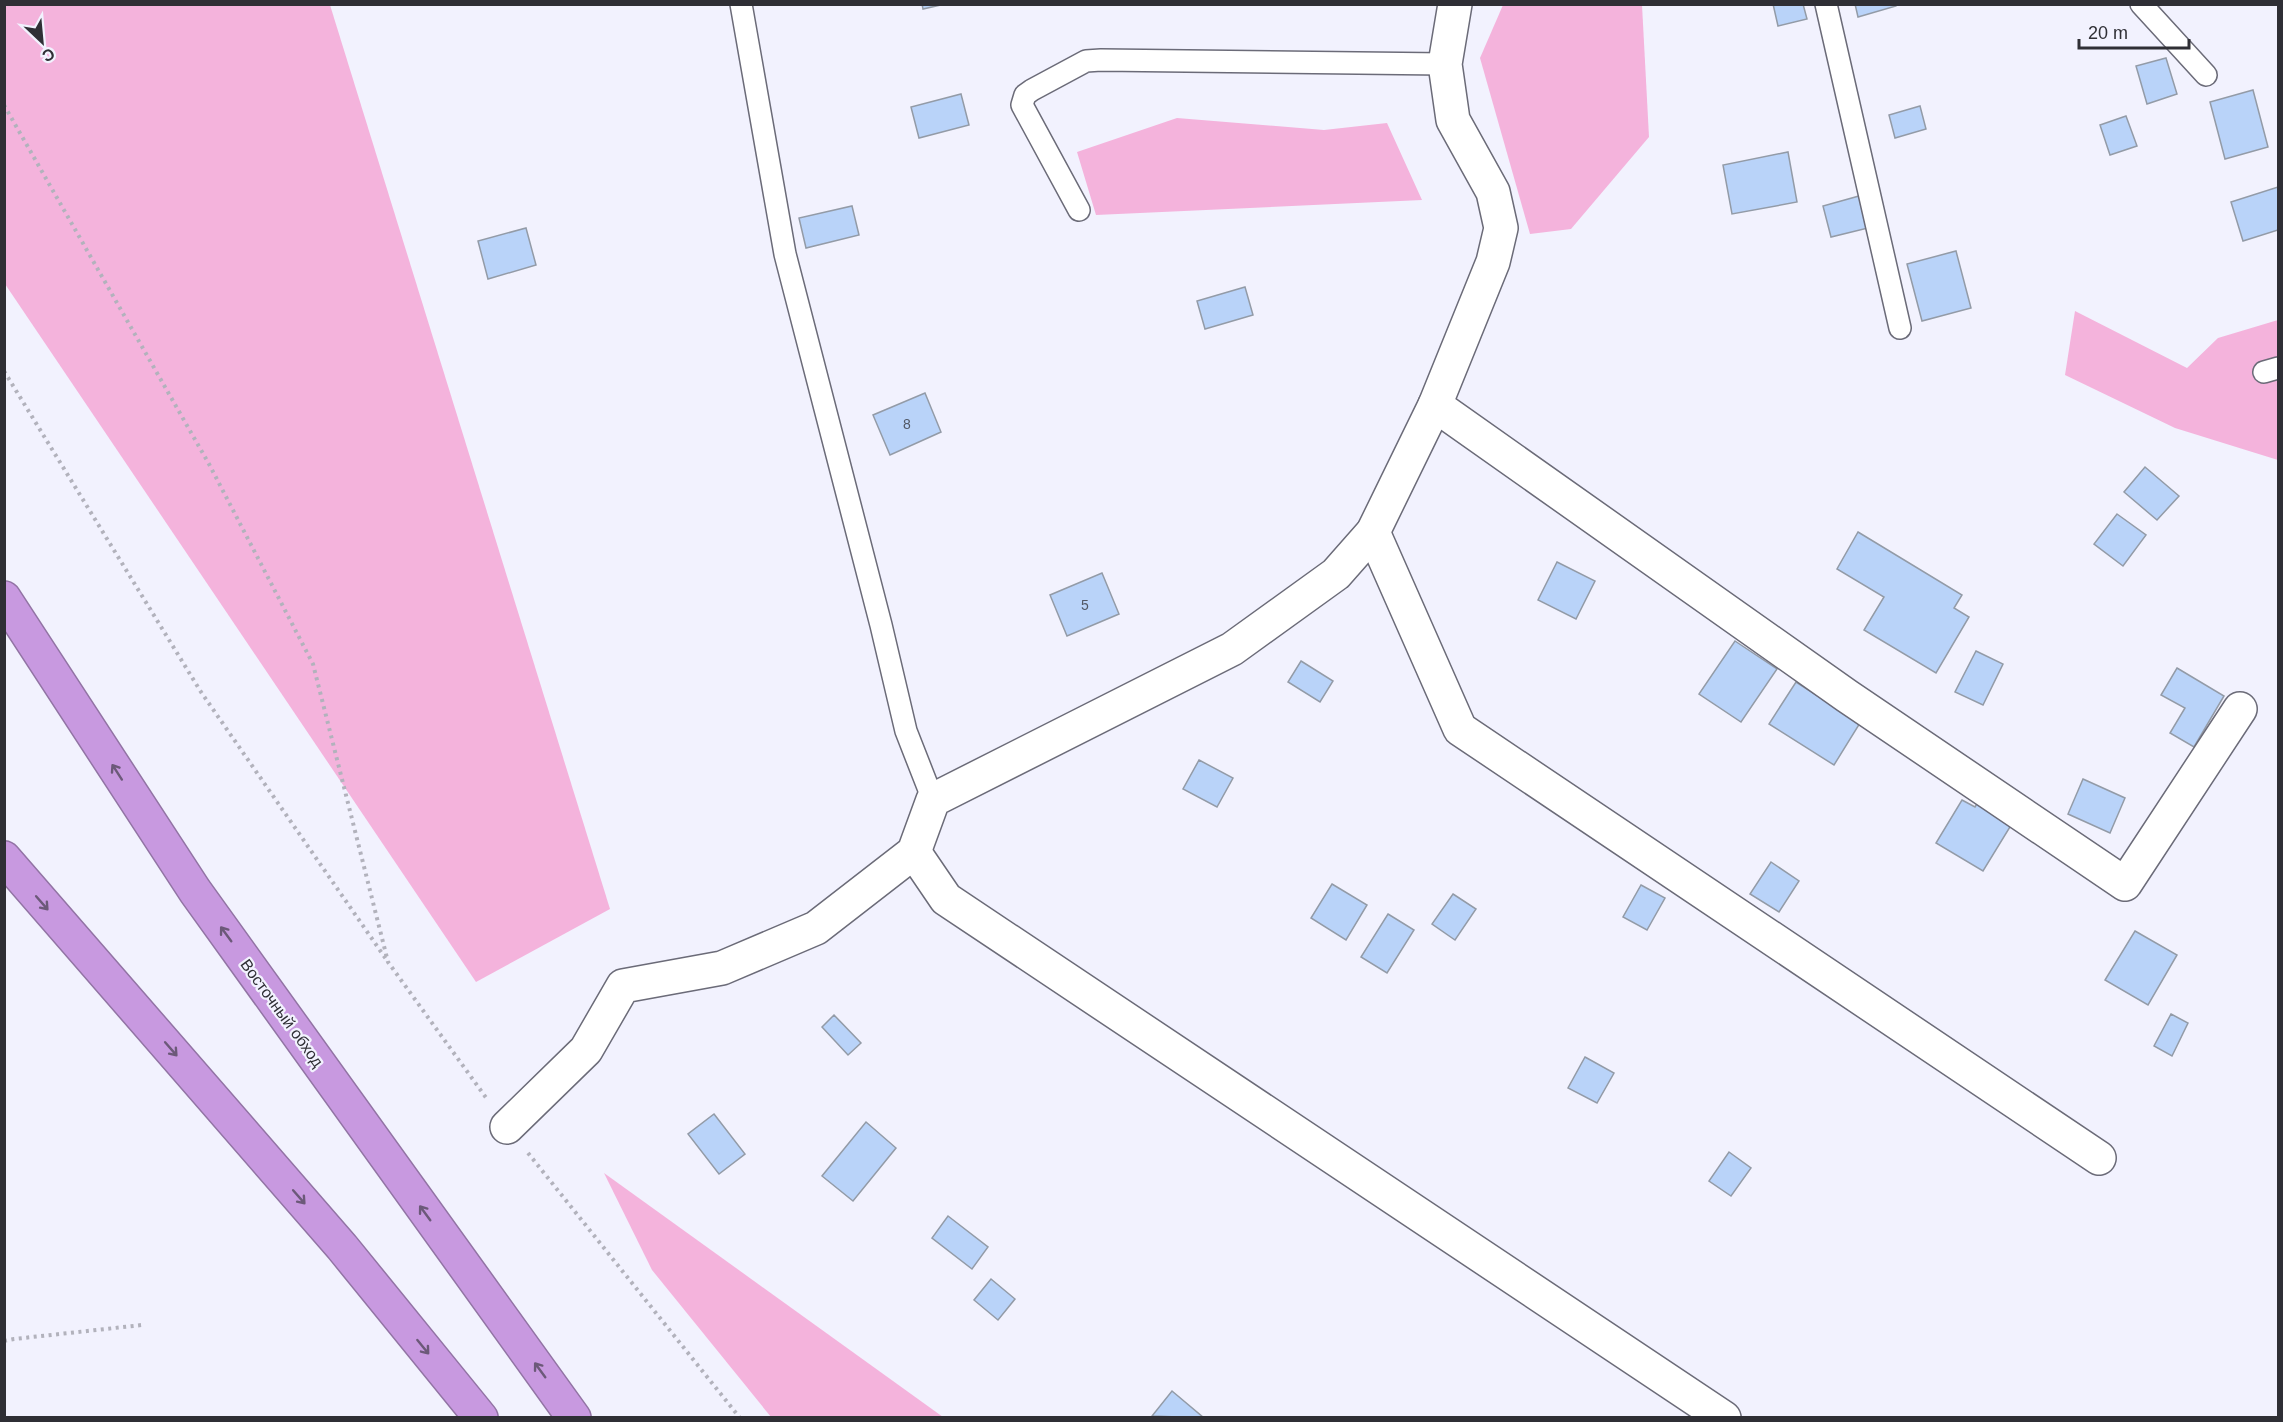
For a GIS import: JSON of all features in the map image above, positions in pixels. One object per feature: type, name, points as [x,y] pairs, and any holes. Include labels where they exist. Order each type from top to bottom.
[{"type":"highway","name":"Восточный обход","points":[[4,598],[195,891],[574,1418]]},
{"type":"highway","points":[[4,858],[342,1247],[481,1418]]},
{"type":"street","points":[[507,1127],[586,1050],[623,986],[722,968],[816,928],[914,852],[933,800],[1232,649],[1336,574],[1373,532],[1435,405],[1493,262],[1501,228],[1492,192],[1454,120],[1445,64],[1455,4]]},
{"type":"street","points":[[1435,405],[1847,696],[2125,884],[2240,709]]},
{"type":"street","points":[[1373,532],[1460,729],[2099,1158]]},
{"type":"street","points":[[914,852],[946,899],[1724,1418]]},
{"type":"lane","points":[[741,4],[785,254],[881,625],[906,731],[933,800]]},
{"type":"lane","points":[[1826,4],[1900,328]]},
{"type":"lane","points":[[2141,4],[2206,75]]},
{"type":"lane","points":[[1079,210],[1022,105],[1025,95],[1032,90],[1086,61],[1445,64]]},
{"type":"path","points":[[4,105],[209,464],[313,664],[388,962]]},
{"type":"path","points":[[4,371],[201,692],[388,962],[507,1127],[740,1418]]},
{"type":"path","points":[[4,1341],[142,1325]]},
{"type":"shaded area","points":[[4,5],[330,5],[610,909],[476,982],[5,284]]},
{"type":"shaded area","points":[[1503,5],[1642,5],[1649,137],[1571,229],[1530,234],[1480,58]]},
{"type":"shaded area","points":[[1177,118],[1324,130],[1387,123],[1422,200],[1096,215],[1077,152]]},
{"type":"shaded area","points":[[2075,311],[2187,368],[2218,338],[2278,320],[2278,460],[2175,428],[2065,375]]},
{"type":"shaded area","points":[[604,1173],[943,1417],[771,1417],[652,1270]]},
{"type":"building","points":[[922,4],[945,4],[923,9]]},
{"type":"building","points":[[1773,4],[1803,4],[1807,19],[1778,26]]},
{"type":"building","points":[[1855,4],[1896,4],[1896,6],[1858,17]]},
{"type":"building","points":[[2166,58],[2177,94],[2147,104],[2136,66]]},
{"type":"building","points":[[2253,90],[2268,147],[2225,159],[2210,102]]},
{"type":"building","points":[[961,94],[969,125],[919,138],[911,107]]},
{"type":"building","points":[[1920,106],[1926,129],[1895,138],[1889,115]]},
{"type":"building","points":[[2126,116],[2137,146],[2110,155],[2100,125]]},
{"type":"building","points":[[1788,152],[1797,202],[1732,214],[1723,165]]},
{"type":"building","points":[[2278,187],[2278,230],[2243,241],[2231,202]]},
{"type":"building","points":[[1859,196],[1868,228],[1831,237],[1823,206]]},
{"type":"building","points":[[852,206],[859,235],[806,248],[799,218]]},
{"type":"building","points":[[526,228],[536,265],[488,279],[478,241]]},
{"type":"building","points":[[1956,251],[1971,308],[1922,321],[1907,264]]},
{"type":"building","points":[[1245,287],[1253,315],[1205,329],[1197,301]]},
{"type":"building","points":[[925,393],[941,432],[890,455],[873,415]]},
{"type":"building","points":[[2145,467],[2179,496],[2157,520],[2124,492]]},
{"type":"building","points":[[2117,514],[2146,535],[2123,566],[2094,544]]},
{"type":"building","points":[[1858,532],[1962,595],[1954,608],[1969,617],[1936,673],[1864,630],[1884,597],[1837,569]]},
{"type":"building","points":[[1557,562],[1595,581],[1576,619],[1538,600]]},
{"type":"building","points":[[1102,573],[1119,614],[1067,636],[1050,595]]},
{"type":"building","points":[[1735,641],[1777,669],[1741,722],[1699,694]]},
{"type":"building","points":[[1976,651],[2003,664],[1983,705],[1955,692]]},
{"type":"building","points":[[1301,661],[1333,681],[1320,702],[1288,682]]},
{"type":"building","points":[[2177,668],[2224,696],[2194,747],[2170,733],[2185,708],[2161,695]]},
{"type":"building","points":[[1796,682],[1860,723],[1834,765],[1769,724]]},
{"type":"building","points":[[1199,760],[1233,778],[1217,807],[1183,789]]},
{"type":"building","points":[[2083,779],[2125,798],[2110,833],[2068,814]]},
{"type":"building","points":[[1962,800],[1975,807],[1978,802],[2013,822],[1983,871],[1936,843]]},
{"type":"building","points":[[1771,862],[1799,881],[1779,912],[1750,894]]},
{"type":"building","points":[[1332,884],[1367,905],[1346,940],[1311,918]]},
{"type":"building","points":[[1641,885],[1665,898],[1647,930],[1623,917]]},
{"type":"building","points":[[1453,894],[1476,909],[1455,940],[1432,924]]},
{"type":"building","points":[[1388,914],[1414,930],[1387,973],[1361,957]]},
{"type":"building","points":[[2135,931],[2177,955],[2148,1005],[2105,980]]},
{"type":"building","points":[[2171,1014],[2188,1023],[2172,1056],[2154,1046]]},
{"type":"building","points":[[834,1015],[861,1043],[848,1055],[822,1027]]},
{"type":"building","points":[[1585,1057],[1614,1073],[1597,1103],[1568,1088]]},
{"type":"building","points":[[714,1114],[745,1154],[719,1174],[688,1134]]},
{"type":"building","points":[[866,1122],[896,1148],[853,1201],[822,1176]]},
{"type":"building","points":[[1729,1152],[1751,1168],[1731,1196],[1709,1181]]},
{"type":"building","points":[[948,1216],[988,1247],[972,1269],[932,1238]]},
{"type":"building","points":[[991,1279],[1015,1299],[998,1320],[974,1300]]},
{"type":"building","points":[[1172,1391],[1204,1418],[1152,1416]]}]
